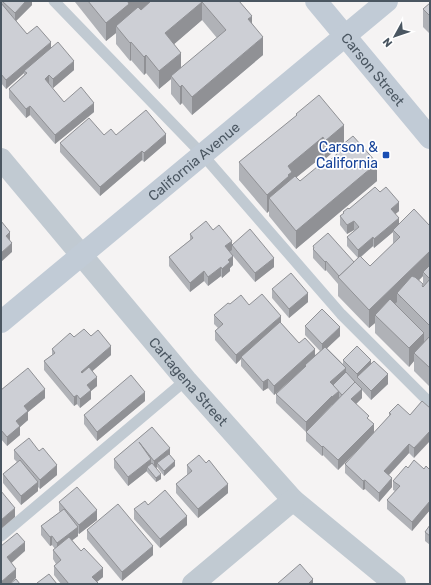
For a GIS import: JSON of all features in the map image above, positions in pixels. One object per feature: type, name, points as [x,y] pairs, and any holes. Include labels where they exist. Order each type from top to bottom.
[{"type":"street","name":"Carson Street","points":[[316,1],[430,138]]},
{"type":"street","name":"California Avenue","points":[[1,322],[387,1]]},
{"type":"street","name":"Cartagena Street","points":[[1,159],[186,380],[292,500],[395,584]]},
{"type":"street","points":[[193,584],[292,500]]},
{"type":"lane","points":[[54,1],[202,154],[341,314],[430,403]]},
{"type":"lane","points":[[1,536],[186,380]]},
{"type":"building","points":[[2,1],[26,1],[15,13]]},
{"type":"building","points":[[88,1],[129,1],[129,4],[106,23]]},
{"type":"building","points":[[151,1],[239,1],[252,16],[248,19],[263,37],[192,97],[182,85],[180,87],[171,76],[226,30],[202,2],[165,33],[181,53],[159,71],[146,55],[144,57],[116,26],[138,7],[141,10]]},
{"type":"building","points":[[1,3],[27,34],[37,26],[51,42],[6,80],[1,74]]},
{"type":"building","points":[[430,3],[430,16],[423,9]]},
{"type":"building","points":[[58,42],[74,61],[53,79],[49,75],[45,79],[64,102],[81,87],[94,103],[55,135],[30,106],[26,109],[9,89],[27,73],[24,71]]},
{"type":"building","points":[[319,95],[344,125],[325,141],[323,137],[288,166],[292,172],[267,195],[239,162],[297,115],[296,114]]},
{"type":"building","points":[[146,110],[166,134],[144,153],[142,151],[100,187],[60,143],[89,118],[104,135],[111,129],[116,135]]},
{"type":"building","points":[[353,136],[377,163],[296,231],[269,198],[295,176],[300,181],[317,167],[319,170],[338,153],[336,150]]},
{"type":"building","points":[[375,187],[380,192],[386,187],[399,202],[391,209],[399,218],[358,250],[347,237],[359,227],[354,221],[347,225],[340,216]]},
{"type":"building","points":[[414,209],[430,226],[430,251],[369,310],[338,277],[360,256],[370,266],[400,237],[393,230]]},
{"type":"building","points":[[1,221],[10,232],[6,236],[12,243],[1,253]]},
{"type":"building","points":[[206,221],[213,230],[219,225],[232,241],[225,246],[233,256],[228,260],[230,262],[222,269],[221,267],[208,277],[204,271],[190,283],[169,257],[193,238],[190,234]]},
{"type":"building","points":[[250,229],[274,258],[255,273],[232,245]]},
{"type":"building","points":[[328,233],[354,262],[339,276],[313,249],[313,246]]},
{"type":"building","points":[[430,265],[430,279],[423,272]]},
{"type":"building","points":[[291,273],[308,293],[289,309],[272,289]]},
{"type":"building","points":[[412,276],[423,284],[423,287],[430,279],[430,326],[397,293]]},
{"type":"building","points":[[262,294],[281,316],[236,355],[215,331],[223,324],[214,315],[228,303],[230,304],[241,295],[249,305]]},
{"type":"building","points":[[390,299],[424,333],[409,348],[375,315]]},
{"type":"building","points":[[322,309],[340,327],[322,344],[305,326]]},
{"type":"building","points":[[280,322],[299,343],[305,338],[315,349],[274,386],[268,379],[263,382],[241,357]]},
{"type":"building","points":[[84,329],[91,336],[98,330],[111,346],[81,372],[82,373],[89,367],[97,377],[87,385],[91,390],[80,399],[77,395],[74,397],[44,361],[55,353],[52,349],[70,333],[74,337]]},
{"type":"building","points":[[430,336],[430,368],[414,353]]},
{"type":"building","points":[[357,346],[371,360],[357,374],[343,360]]},
{"type":"building","points":[[325,347],[346,368],[330,382],[339,391],[306,422],[276,394]]},
{"type":"building","points":[[374,361],[388,374],[371,391],[357,377]]},
{"type":"building","points":[[28,368],[45,389],[24,406],[28,411],[16,421],[20,426],[7,437],[1,430],[1,390]]},
{"type":"building","points":[[346,372],[355,382],[342,395],[333,385]]},
{"type":"building","points":[[131,375],[145,392],[97,432],[84,415]]},
{"type":"building","points":[[355,382],[362,389],[351,399],[369,416],[367,418],[374,424],[338,460],[306,432]]},
{"type":"building","points":[[422,401],[430,408],[430,431],[414,448],[409,444],[384,471],[392,478],[379,493],[365,480],[363,481],[345,464],[391,414],[389,413],[398,404],[410,415]]},
{"type":"building","points":[[152,427],[170,448],[154,461],[139,442],[151,459],[128,477],[114,459]]},
{"type":"building","points":[[29,438],[39,451],[43,448],[57,465],[40,480],[14,450]]},
{"type":"building","points":[[169,454],[175,461],[164,471],[157,463]]},
{"type":"building","points":[[199,455],[206,463],[209,460],[228,484],[198,509],[176,484],[192,471],[187,465]]},
{"type":"building","points":[[20,460],[38,482],[21,496],[3,474]]},
{"type":"building","points":[[414,460],[424,469],[426,466],[430,470],[430,501],[412,522],[387,500],[400,486],[393,481],[406,466],[408,468]]},
{"type":"building","points":[[152,463],[161,474],[156,478],[147,467]]},
{"type":"building","points":[[77,487],[97,510],[79,525],[59,502]]},
{"type":"building","points":[[165,490],[187,516],[160,539],[134,509],[145,501],[148,505]]},
{"type":"building","points":[[1,491],[15,508],[1,520]]},
{"type":"building","points":[[118,504],[153,546],[122,572],[87,530]]},
{"type":"building","points":[[64,509],[78,527],[57,543],[41,526]]},
{"type":"building","points":[[430,525],[430,536],[425,532]]},
{"type":"building","points":[[17,533],[25,542],[7,557],[16,569],[1,582],[1,546]]},
{"type":"building","points":[[69,537],[81,551],[84,548],[103,568],[92,577],[99,584],[69,584],[54,566],[61,560],[53,550]]},
{"type":"building","points":[[300,564],[313,579],[308,584],[277,584]]},
{"type":"building","points":[[49,574],[57,584],[37,583]]},
{"type":"building","points":[[16,579],[20,584],[10,584]]},
{"type":"place","name":"Carson & California","points":[[386,155]]}]
